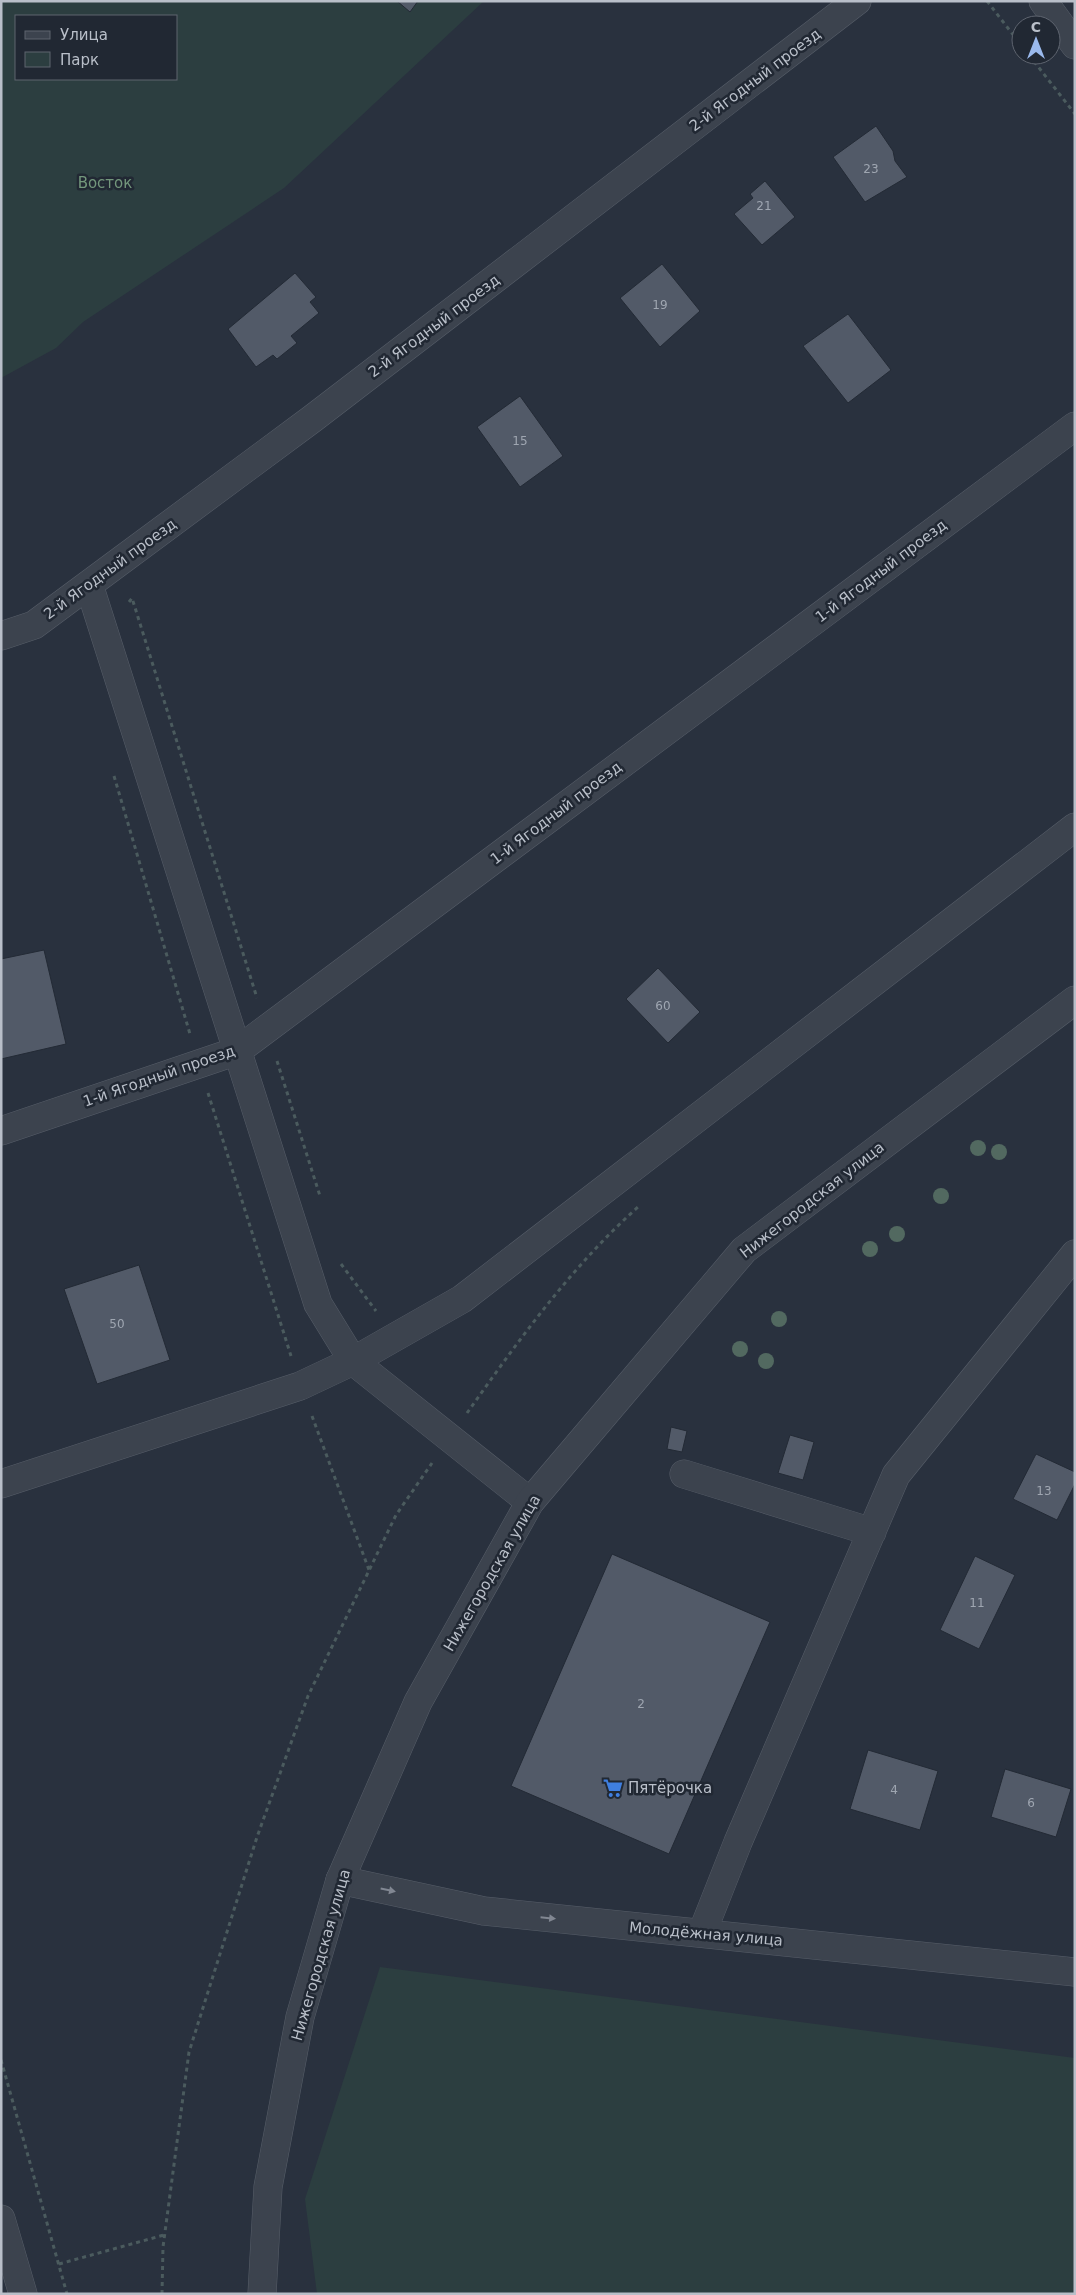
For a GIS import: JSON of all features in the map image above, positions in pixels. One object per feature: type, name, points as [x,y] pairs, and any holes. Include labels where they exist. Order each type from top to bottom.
[{"type":"street","name":"2-й Ягодный проезд","points":[[1,636],[34,625],[89,585],[312,419],[857,1]]},
{"type":"street","points":[[1043,1],[1075,45]]},
{"type":"street","name":"1-й Ягодный проезд","points":[[1,1131],[237,1051],[1075,426]]},
{"type":"street","points":[[89,585],[318,1304],[353,1361],[530,1502]]},
{"type":"street","points":[[1,1484],[300,1386],[353,1361],[462,1299],[1075,827]]},
{"type":"street","name":"Нижегородская улица","points":[[262,2294],[268,2187],[300,2017],[340,1880],[418,1702],[530,1502],[744,1250],[1075,1000]]},
{"type":"street","points":[[702,1933],[738,1842],[896,1475],[1075,1254]]},
{"type":"street","points":[[684,1474],[872,1532]]},
{"type":"street","name":"Молодёжная улица","points":[[340,1880],[484,1911],[1075,1972]]},
{"type":"street","points":[[1,2219],[22,2294]]},
{"type":"path","points":[[987,1],[1011,32]]},
{"type":"path","points":[[1036,65],[1075,114]]},
{"type":"path","points":[[1,2060],[67,2294]]},
{"type":"path","points":[[59,2264],[164,2234]]},
{"type":"green space","name":"Восток","points":[[1,1],[484,1],[284,188],[83,322],[56,348],[1,378]]},
{"type":"green space","points":[[380,1967],[1075,2058],[1075,2294],[317,2294],[305,2199]]},
{"type":"building","points":[[397,1],[418,1],[410,12]]},
{"type":"building","points":[[876,126],[893,151],[895,161],[907,177],[865,202],[833,157]]},
{"type":"building","points":[[765,181],[795,217],[762,245],[734,214],[753,198],[750,194]]},
{"type":"building","points":[[662,264],[700,311],[660,347],[620,298]]},
{"type":"building","points":[[295,273],[316,297],[310,302],[319,313],[291,336],[297,343],[277,359],[273,355],[256,367],[228,329]]},
{"type":"building","points":[[848,314],[891,370],[848,403],[803,346]]},
{"type":"building","points":[[520,396],[563,456],[520,487],[477,427]]},
{"type":"building","points":[[44,950],[66,1044],[1,1059],[1,959]]},
{"type":"building","points":[[658,968],[700,1012],[668,1043],[626,999]]},
{"type":"building","points":[[139,1265],[170,1360],[97,1384],[64,1289]]},
{"type":"building","points":[[671,1427],[687,1431],[682,1452],[667,1449]]},
{"type":"building","points":[[790,1435],[814,1442],[803,1480],[778,1473]]},
{"type":"building","points":[[1036,1454],[1075,1472],[1075,1484],[1057,1520],[1013,1499]]},
{"type":"building","points":[[612,1554],[770,1622],[669,1854],[511,1786]]},
{"type":"building","points":[[975,1556],[1015,1575],[979,1649],[940,1630]]},
{"type":"building","points":[[868,1750],[938,1771],[920,1830],[850,1809]]},
{"type":"building","points":[[1005,1769],[1071,1789],[1056,1837],[991,1817]]},
{"type":"place","name":"Пятёрочка","points":[[613,1788]]}]
